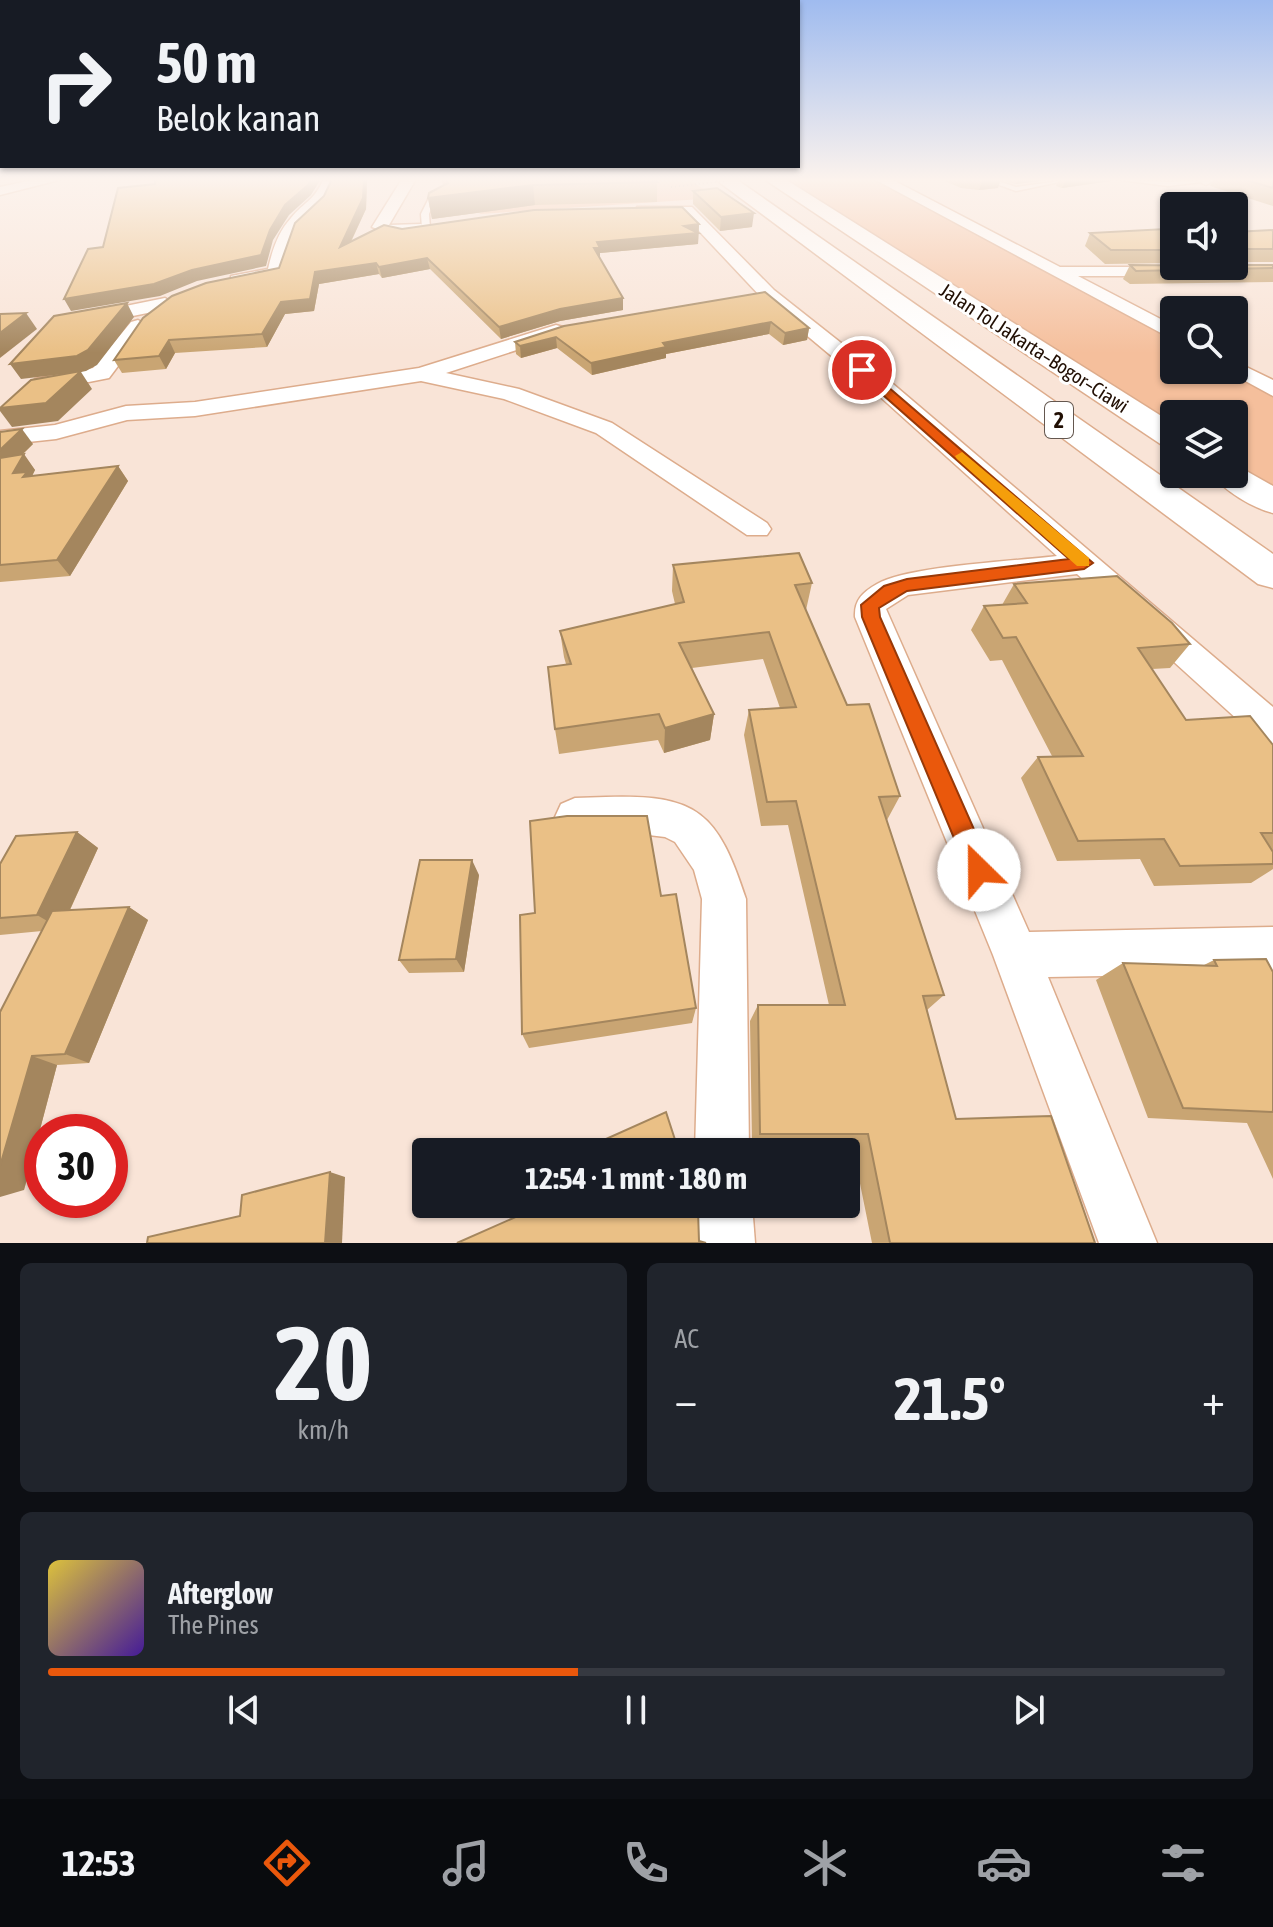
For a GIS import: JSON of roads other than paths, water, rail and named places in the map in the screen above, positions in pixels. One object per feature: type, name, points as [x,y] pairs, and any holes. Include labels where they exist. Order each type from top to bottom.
[{"type":"highway","points":[[793,237],[844,266]]},
{"type":"highway","name":"Jalan Tol Jakarta–Bogor–Ciawi","points":[[804,237],[1273,574]]},
{"type":"highway","name":"Jalan Tol Jakarta–Bogor–Ciawi","points":[[863,237],[1160,429]]},
{"type":"highway","points":[[1248,486],[1273,502]]},
{"type":"street","points":[[214,284],[276,273],[281,249],[288,237]]},
{"type":"street","points":[[709,237],[757,296],[885,389],[1273,729]]},
{"type":"street","points":[[994,237],[1160,326]]},
{"type":"street","points":[[1060,271],[1160,271]]},
{"type":"street","points":[[25,393],[46,383],[84,381],[104,375],[139,324],[172,300],[87,319]]},
{"type":"street","points":[[0,438],[56,432],[126,413],[195,409],[422,374],[528,338],[575,327]]},
{"type":"street","points":[[422,374],[511,394],[604,428],[757,529]]},
{"type":"street","points":[[1248,375],[1273,389]]},
{"type":"street","points":[[1084,563],[907,585],[890,590],[870,605],[871,617],[1016,955],[1128,1243]]},
{"type":"street","points":[[575,817],[672,818],[699,833],[715,862],[724,899],[722,1138]]},
{"type":"street","points":[[1016,955],[1273,950]]},
{"type":"street","points":[[725,1218],[726,1243]]}]
